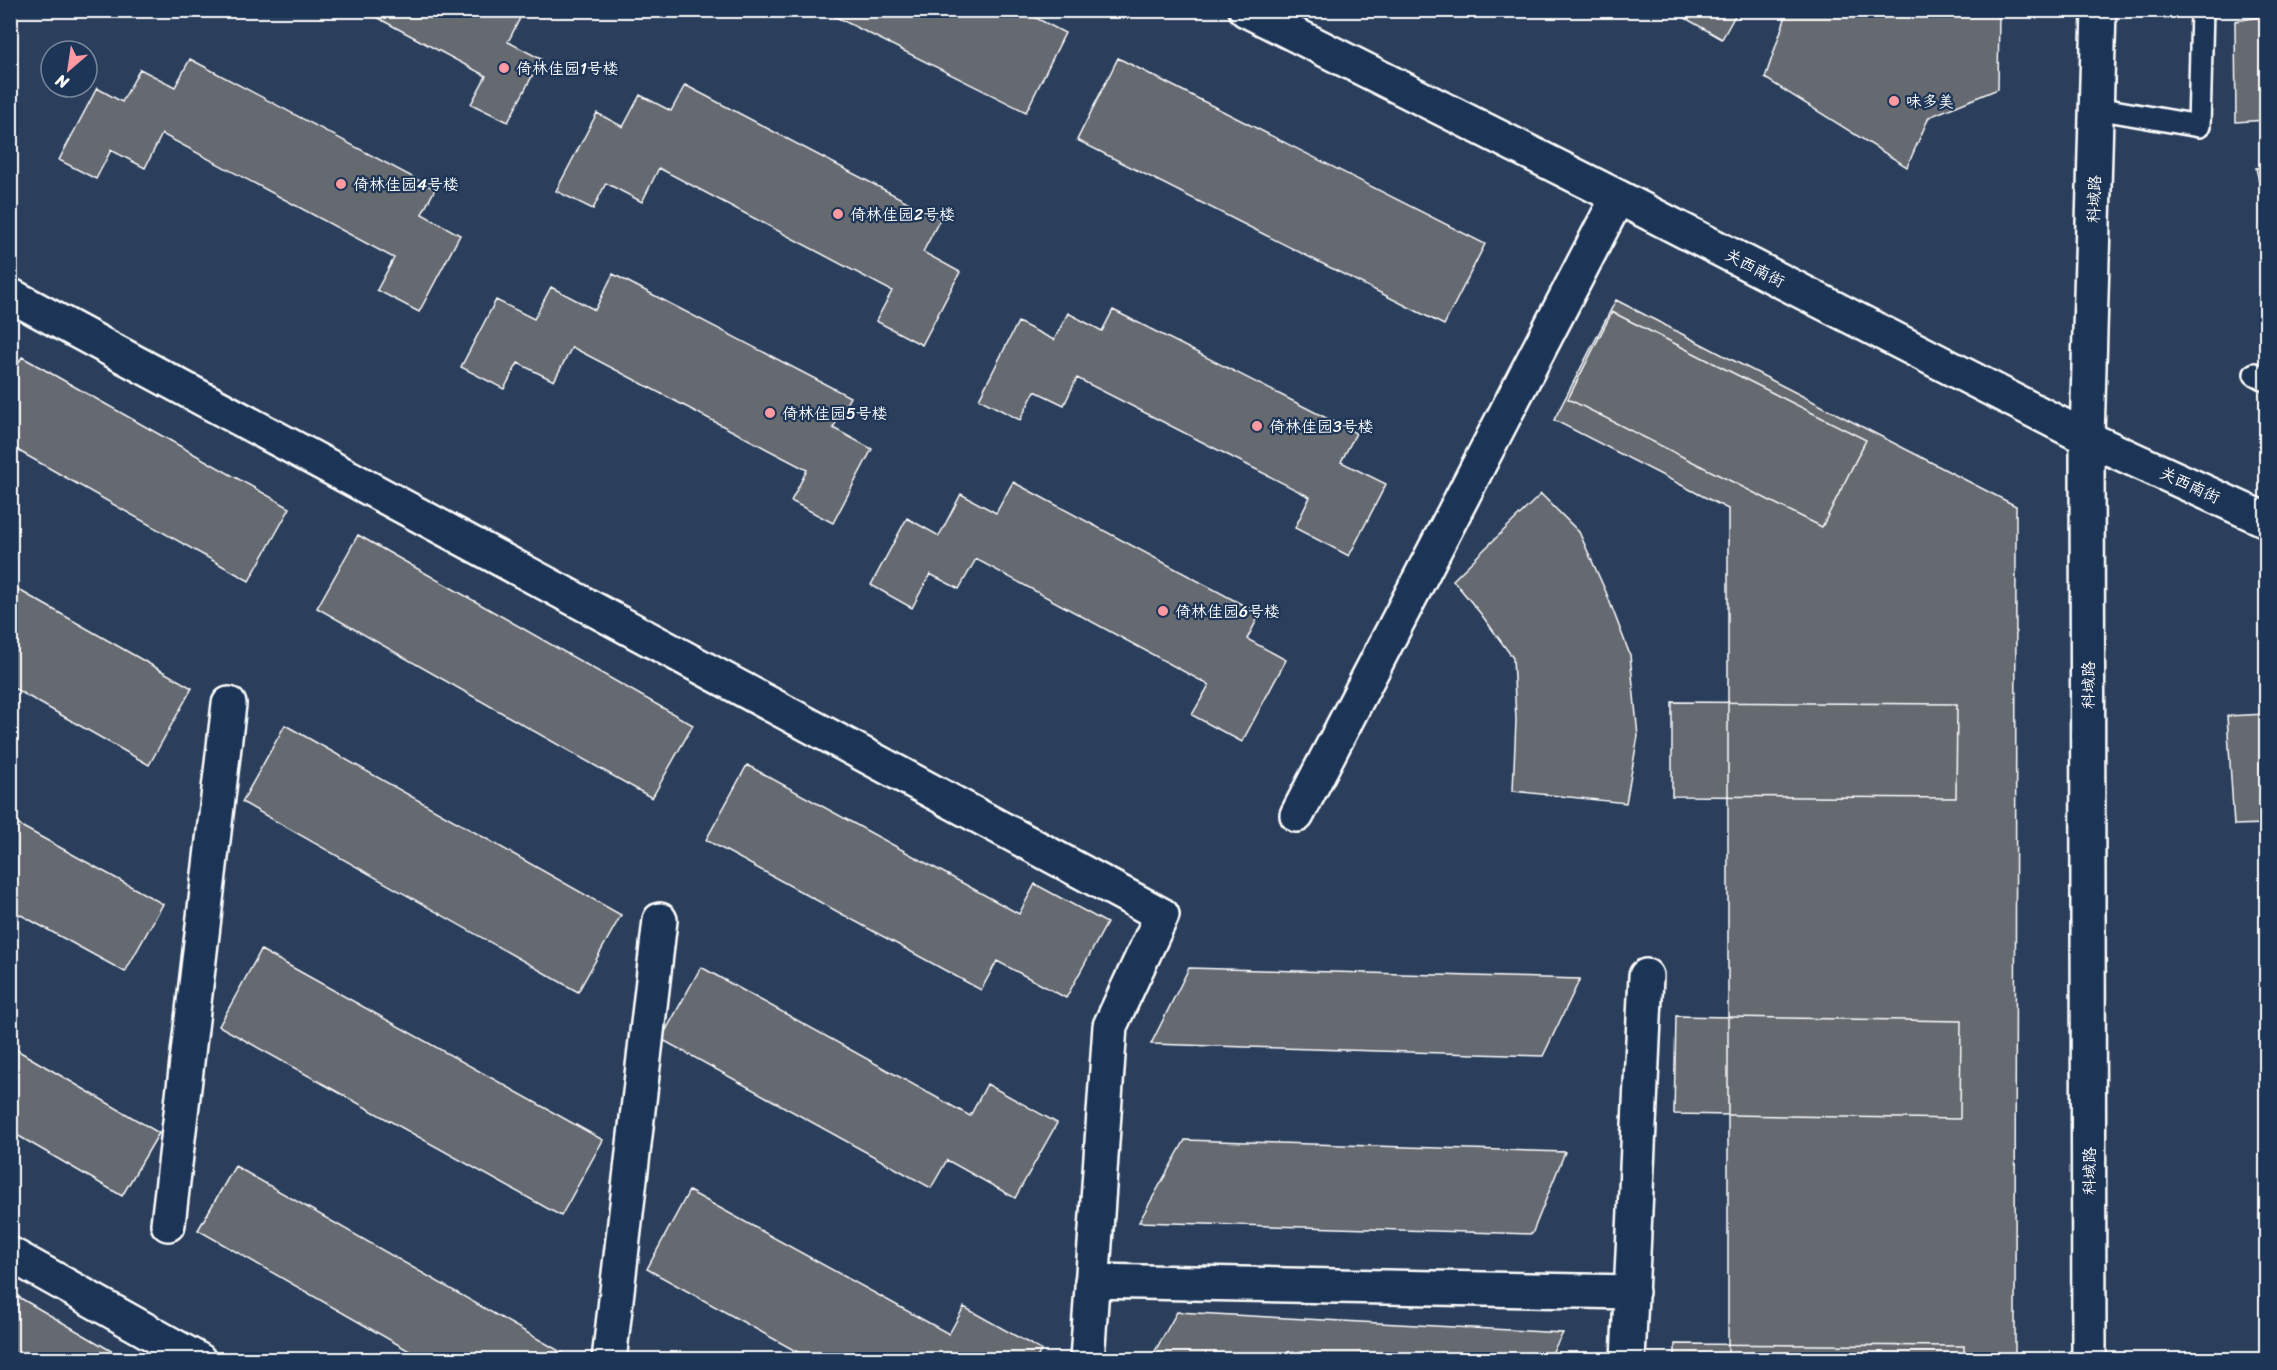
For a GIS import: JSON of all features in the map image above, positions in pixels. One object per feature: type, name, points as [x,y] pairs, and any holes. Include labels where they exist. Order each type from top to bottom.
[{"type":"street","name":"关西南街","points":[[1246,10],[2087,438],[2266,520]]},
{"type":"street","name":"科域路","points":[[2089,1359],[2087,438],[2099,10]]},
{"type":"street","points":[[1297,815],[1617,197]]},
{"type":"street","points":[[10,295],[1162,915],[1110,1026],[1087,1359]]},
{"type":"street","points":[[168,1224],[229,704]]},
{"type":"street","points":[[609,1359],[660,920]]},
{"type":"street","points":[[1628,1359],[1646,976]]},
{"type":"street","points":[[10,1254],[198,1359]]},
{"type":"street","points":[[1092,1281],[1632,1292]]},
{"type":"lane","points":[[2096,108],[2199,126],[2202,10]]},
{"type":"path","points":[[10,25],[18,10]]},
{"type":"building","name":"倚林佳园1号楼","points":[[363,10],[515,10],[522,14],[508,42],[541,59],[508,122],[471,104],[486,76]]},
{"type":"building","points":[[822,10],[1021,10],[1065,33],[1026,112]]},
{"type":"building","points":[[1671,10],[1738,10],[1722,39]]},
{"type":"building","points":[[1788,10],[1999,10],[1998,89],[1929,117],[1907,167],[1765,78]]},
{"type":"building","points":[[2266,16],[2266,120],[2236,122],[2235,21]]},
{"type":"building","points":[[1118,58],[1485,244],[1444,325],[1077,140]]},
{"type":"building","name":"倚林佳园4号楼","points":[[190,59],[435,189],[422,214],[460,235],[419,312],[377,290],[394,258],[162,134],[145,168],[111,150],[96,179],[59,160],[91,99],[99,99],[99,89],[122,102],[140,69],[175,87]]},
{"type":"building","name":"倚林佳园2号楼","points":[[685,85],[940,219],[923,252],[960,272],[922,345],[876,321],[892,291],[659,168],[642,202],[606,183],[593,209],[556,191],[597,113],[623,127],[640,95],[671,111]]},
{"type":"building","points":[[2266,167],[2266,212],[2256,168]]},
{"type":"building","name":"倚林佳园5号楼","points":[[613,274],[850,397],[833,428],[872,449],[833,523],[791,501],[807,470],[572,347],[554,381],[518,363],[504,389],[461,367],[496,300],[534,319],[551,287],[595,310]]},
{"type":"building","points":[[1616,300],[2016,506],[2015,1360],[1728,1360],[1728,509],[1554,420]]},
{"type":"building","name":"倚林佳园3号楼","points":[[1113,310],[1356,433],[1341,462],[1386,484],[1349,556],[1295,528],[1310,497],[1077,378],[1064,405],[1035,391],[1020,420],[979,399],[1018,322],[1054,340],[1068,313],[1102,331]]},
{"type":"building","points":[[1612,312],[1866,440],[1822,527],[1568,399]]},
{"type":"building","points":[[22,357],[290,508],[249,581],[10,446],[10,374],[12,375]]},
{"type":"building","name":"倚林佳园6号楼","points":[[1013,482],[1260,614],[1247,639],[1286,660],[1242,742],[1192,715],[1209,685],[976,559],[959,589],[930,574],[912,608],[871,585],[907,518],[939,536],[961,494],[996,513]]},
{"type":"building","points":[[1541,494],[1579,532],[1606,592],[1630,655],[1638,736],[1626,803],[1513,791],[1516,720],[1513,658],[1453,580]]},
{"type":"building","points":[[358,535],[693,725],[652,798],[317,608]]},
{"type":"building","points":[[10,585],[192,688],[149,765],[10,686]]},
{"type":"building","points":[[1672,702],[1957,704],[1956,798],[1672,796]]},
{"type":"building","points":[[2266,714],[2266,824],[2234,825],[2227,716]]},
{"type":"building","points":[[285,725],[621,915],[578,992],[242,802]]},
{"type":"building","points":[[747,765],[1019,914],[1035,884],[1107,923],[1066,998],[997,961],[981,990],[706,840]]},
{"type":"building","points":[[10,820],[163,904],[125,972],[10,909]]},
{"type":"building","points":[[261,950],[603,1140],[561,1216],[219,1026]]},
{"type":"building","points":[[701,967],[970,1116],[987,1084],[1057,1123],[1015,1198],[947,1160],[931,1188],[661,1039]]},
{"type":"building","points":[[1189,968],[1580,979],[1543,1056],[1151,1044]]},
{"type":"building","points":[[1676,1016],[1961,1021],[1960,1119],[1674,1114]]},
{"type":"building","points":[[10,1046],[159,1133],[122,1196],[10,1131]]},
{"type":"building","points":[[1185,1140],[1565,1152],[1532,1234],[1139,1222]]},
{"type":"building","points":[[235,1166],[575,1360],[425,1360],[198,1230]]},
{"type":"building","points":[[689,1191],[949,1334],[964,1307],[1041,1350],[1036,1360],[812,1360],[647,1269]]},
{"type":"building","points":[[10,1292],[127,1360],[10,1360]]},
{"type":"building","points":[[1177,1312],[1563,1333],[1548,1360],[1150,1360]]},
{"type":"building","points":[[1675,1344],[1964,1346],[1964,1360],[1675,1360]]},
{"type":"building","points":[[2177,1354],[2266,1354],[2266,1360],[2177,1360]]},
{"type":"place","name":"倚林佳园1号楼","points":[[504,68]]},
{"type":"place","name":"味多美","points":[[1894,101]]},
{"type":"place","name":"倚林佳园4号楼","points":[[341,184]]},
{"type":"place","name":"倚林佳园2号楼","points":[[838,214]]},
{"type":"place","name":"倚林佳园5号楼","points":[[770,413]]},
{"type":"place","name":"倚林佳园3号楼","points":[[1257,426]]},
{"type":"place","name":"倚林佳园6号楼","points":[[1163,611]]}]
